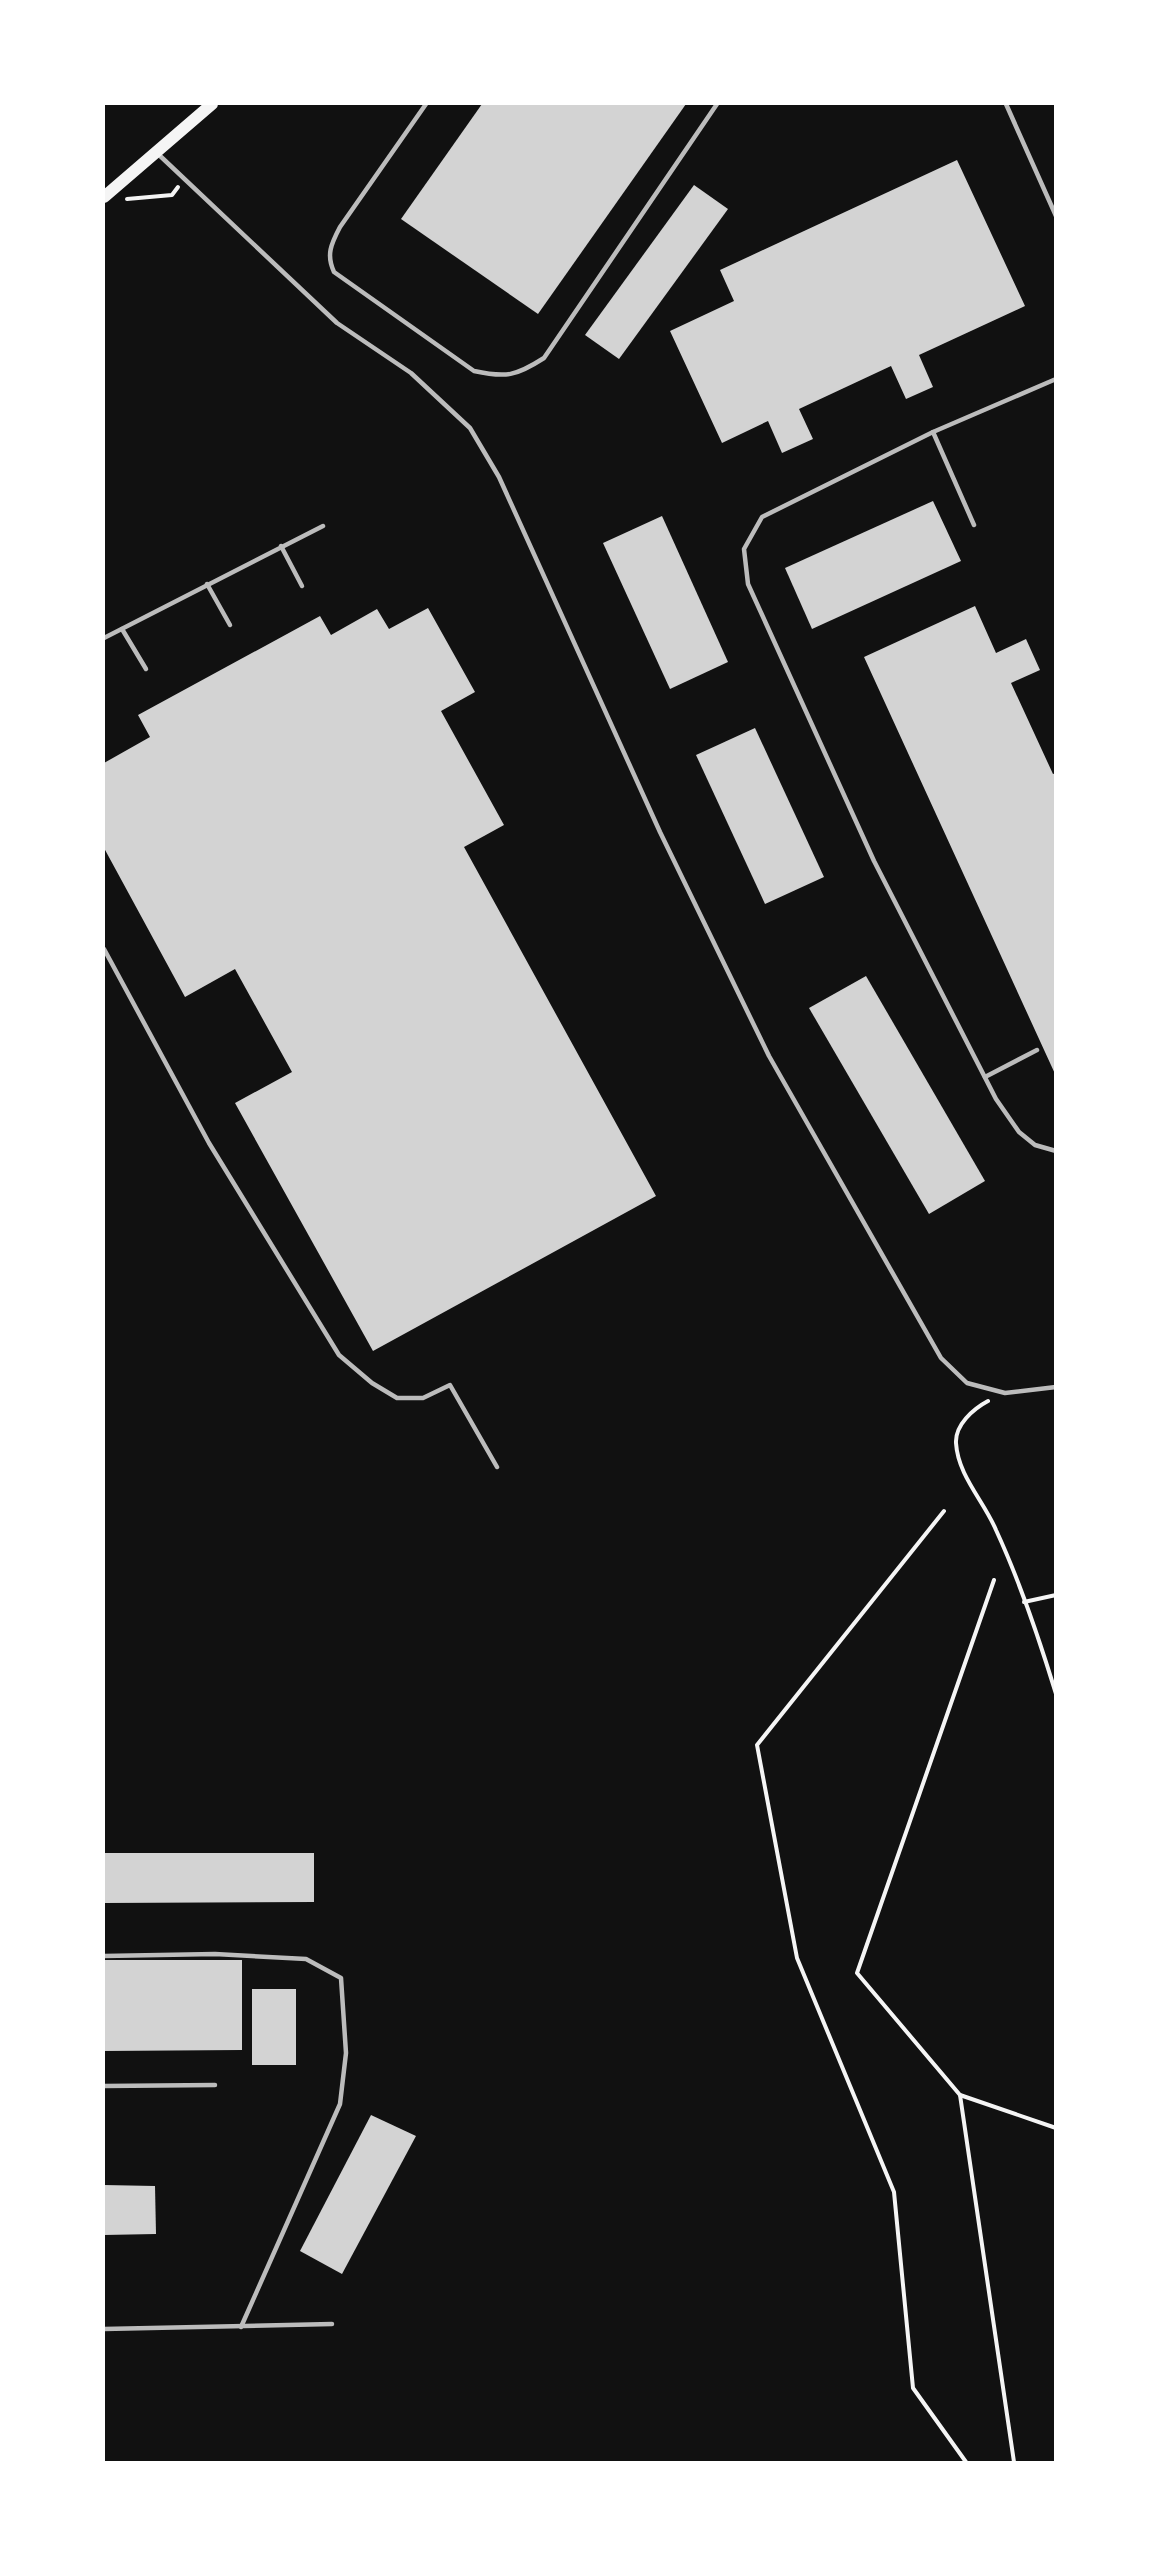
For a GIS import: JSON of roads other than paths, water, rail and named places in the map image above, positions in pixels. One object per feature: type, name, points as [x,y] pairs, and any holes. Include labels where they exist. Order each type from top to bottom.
[{"type":"main road","points":[[104,197],[158,153],[212,104]]},
{"type":"lane","points":[[426,104],[340,227],[331,245],[328,260],[334,273],[474,371],[512,375],[544,358],[717,104]]},
{"type":"lane","points":[[1006,104],[1056,216]]},
{"type":"lane","points":[[158,153],[337,322],[411,373],[470,428],[499,477],[660,832],[769,1056],[941,1358],[967,1383],[1005,1392],[1056,1387]]},
{"type":"lane","points":[[1056,379],[933,432],[762,518],[744,549],[748,584],[874,861],[985,1077],[1019,1132],[1035,1145],[1056,1151]]},
{"type":"lane","points":[[933,432],[974,525]]},
{"type":"lane","points":[[104,638],[323,526]]},
{"type":"lane","points":[[281,546],[302,586]]},
{"type":"lane","points":[[207,584],[230,625]]},
{"type":"lane","points":[[122,629],[146,669]]},
{"type":"lane","points":[[104,949],[208,1143],[339,1355],[372,1383],[397,1398],[423,1398],[450,1385],[497,1467]]},
{"type":"lane","points":[[985,1077],[1037,1050]]},
{"type":"lane","points":[[104,1956],[215,1954],[306,1959],[341,1978],[346,2053],[340,2104],[241,2327]]},
{"type":"lane","points":[[104,2086],[215,2085]]},
{"type":"lane","points":[[104,2329],[332,2324]]}]
